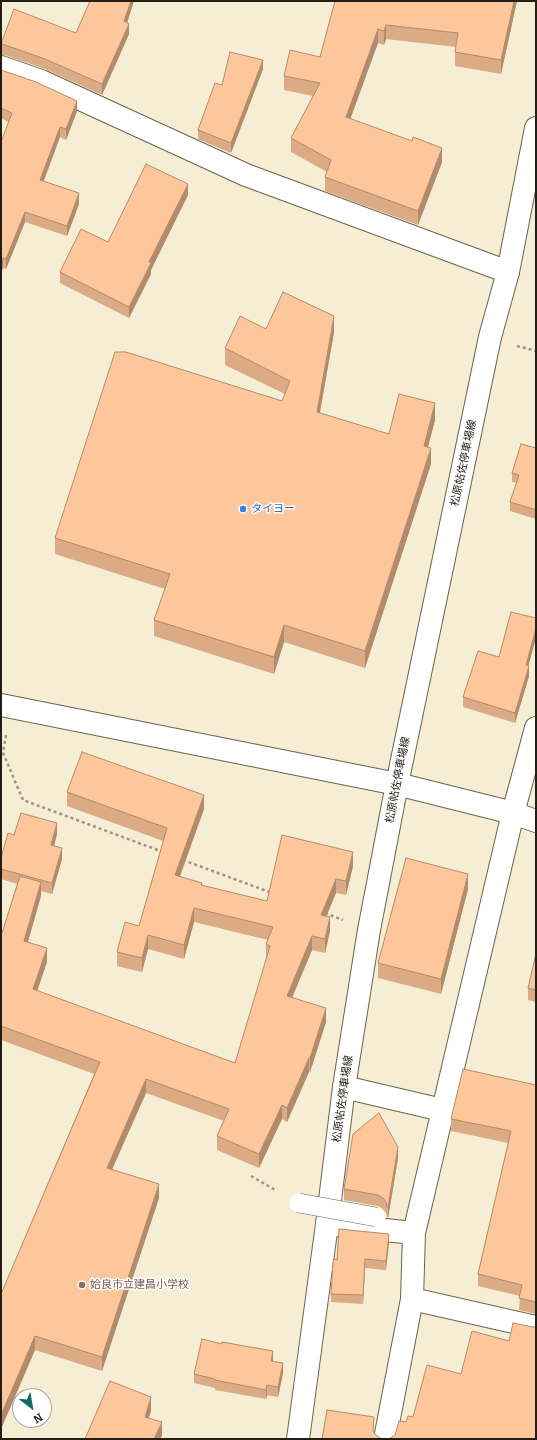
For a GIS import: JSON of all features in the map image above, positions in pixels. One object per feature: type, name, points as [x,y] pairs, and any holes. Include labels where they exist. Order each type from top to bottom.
[{"type":"street","points":[[1,67],[41,81],[246,175],[508,272]]},
{"type":"street","name":"松原帖佐停車場線","points":[[298,1439],[328,1224],[344,1087],[370,930],[397,784],[490,337],[508,272],[536,128]]},
{"type":"street","points":[[6,706],[397,784],[513,813],[536,821]]},
{"type":"street","points":[[385,1439],[412,1299],[414,1233],[513,813],[536,728]]},
{"type":"street","points":[[344,1087],[442,1110]]},
{"type":"street","points":[[299,1203],[376,1217]]},
{"type":"street","points":[[328,1224],[414,1233]]},
{"type":"street","points":[[412,1299],[536,1327]]},
{"type":"path","points":[[6,706],[3,753],[23,800],[170,855]]},
{"type":"path","points":[[178,858],[274,894]]},
{"type":"path","points":[[318,911],[370,930]]},
{"type":"building","points":[[90,1],[131,1],[124,21],[129,24],[102,84],[45,59],[1,44],[14,9],[76,33]]},
{"type":"building","points":[[335,1],[514,1],[501,60],[455,52],[458,33],[386,25],[384,31],[378,29],[346,117],[412,141],[413,137],[442,148],[418,211],[325,177],[331,160],[291,138],[320,83],[284,76],[290,50],[320,57]]},
{"type":"building","points":[[230,52],[263,60],[231,143],[198,130],[215,83],[222,85]]},
{"type":"building","points":[[1,70],[36,82],[77,101],[66,129],[60,127],[40,180],[79,193],[67,226],[25,212],[6,259],[3,258],[1,263],[1,142],[12,113],[1,108]]},
{"type":"building","points":[[146,164],[188,184],[149,262],[151,263],[129,307],[60,272],[81,229],[108,242]]},
{"type":"building","name":"タイヨー","points":[[283,292],[334,316],[317,412],[389,434],[399,394],[435,403],[424,446],[431,448],[365,651],[284,625],[274,657],[154,620],[170,574],[55,538],[115,352],[126,352],[282,401],[290,381],[225,348],[240,316],[266,329]]},
{"type":"building","points":[[521,444],[536,448],[536,510],[510,502],[519,475],[512,473]]},
{"type":"building","points":[[511,612],[536,618],[536,628],[526,665],[529,666],[515,713],[463,697],[478,651],[499,657]]},
{"type":"building","points":[[82,752],[204,795],[175,875],[202,883],[201,885],[267,901],[282,835],[353,852],[346,881],[336,879],[321,915],[330,917],[325,939],[312,936],[287,996],[326,1008],[310,1058],[287,1108],[282,1105],[259,1154],[217,1136],[229,1109],[146,1079],[107,1168],[159,1184],[102,1357],[35,1336],[1,1415],[1,1294],[100,1062],[1,1026],[1,933],[20,876],[41,882],[24,941],[47,948],[33,989],[235,1063],[270,946],[266,944],[273,927],[194,908],[184,945],[148,935],[142,958],[117,952],[125,922],[139,926],[167,828],[67,792]]},
{"type":"building","points":[[21,813],[57,823],[51,845],[62,848],[52,883],[1,869],[1,858],[8,833],[14,835]]},
{"type":"building","points":[[406,858],[468,874],[441,979],[378,963]]},
{"type":"building","points":[[536,954],[536,990],[528,988]]},
{"type":"building","points":[[463,1069],[536,1085],[536,1302],[519,1298],[522,1285],[478,1274],[511,1131],[451,1119]]},
{"type":"building","points":[[379,1113],[398,1147],[388,1207],[383,1198],[378,1195],[344,1189],[353,1134]]},
{"type":"building","points":[[339,1229],[389,1234],[386,1261],[365,1259],[363,1295],[331,1294],[333,1262],[334,1259],[337,1260]]},
{"type":"building","points":[[513,1323],[536,1327],[536,1439],[389,1439],[395,1435],[399,1421],[406,1422],[408,1416],[413,1417],[427,1365],[461,1374],[472,1331],[509,1341]]},
{"type":"building","points":[[202,1339],[222,1344],[222,1342],[273,1351],[271,1361],[283,1363],[278,1387],[267,1385],[266,1390],[215,1380],[194,1374]]},
{"type":"building","points":[[110,1381],[151,1397],[145,1417],[162,1422],[154,1439],[85,1439]]},
{"type":"building","points":[[327,1410],[374,1417],[373,1431],[382,1439],[322,1439]]},
{"type":"place","name":"タイヨー","points":[[243,509]]},
{"type":"place","name":"姶良市立建昌小学校","points":[[82,1285]]}]
